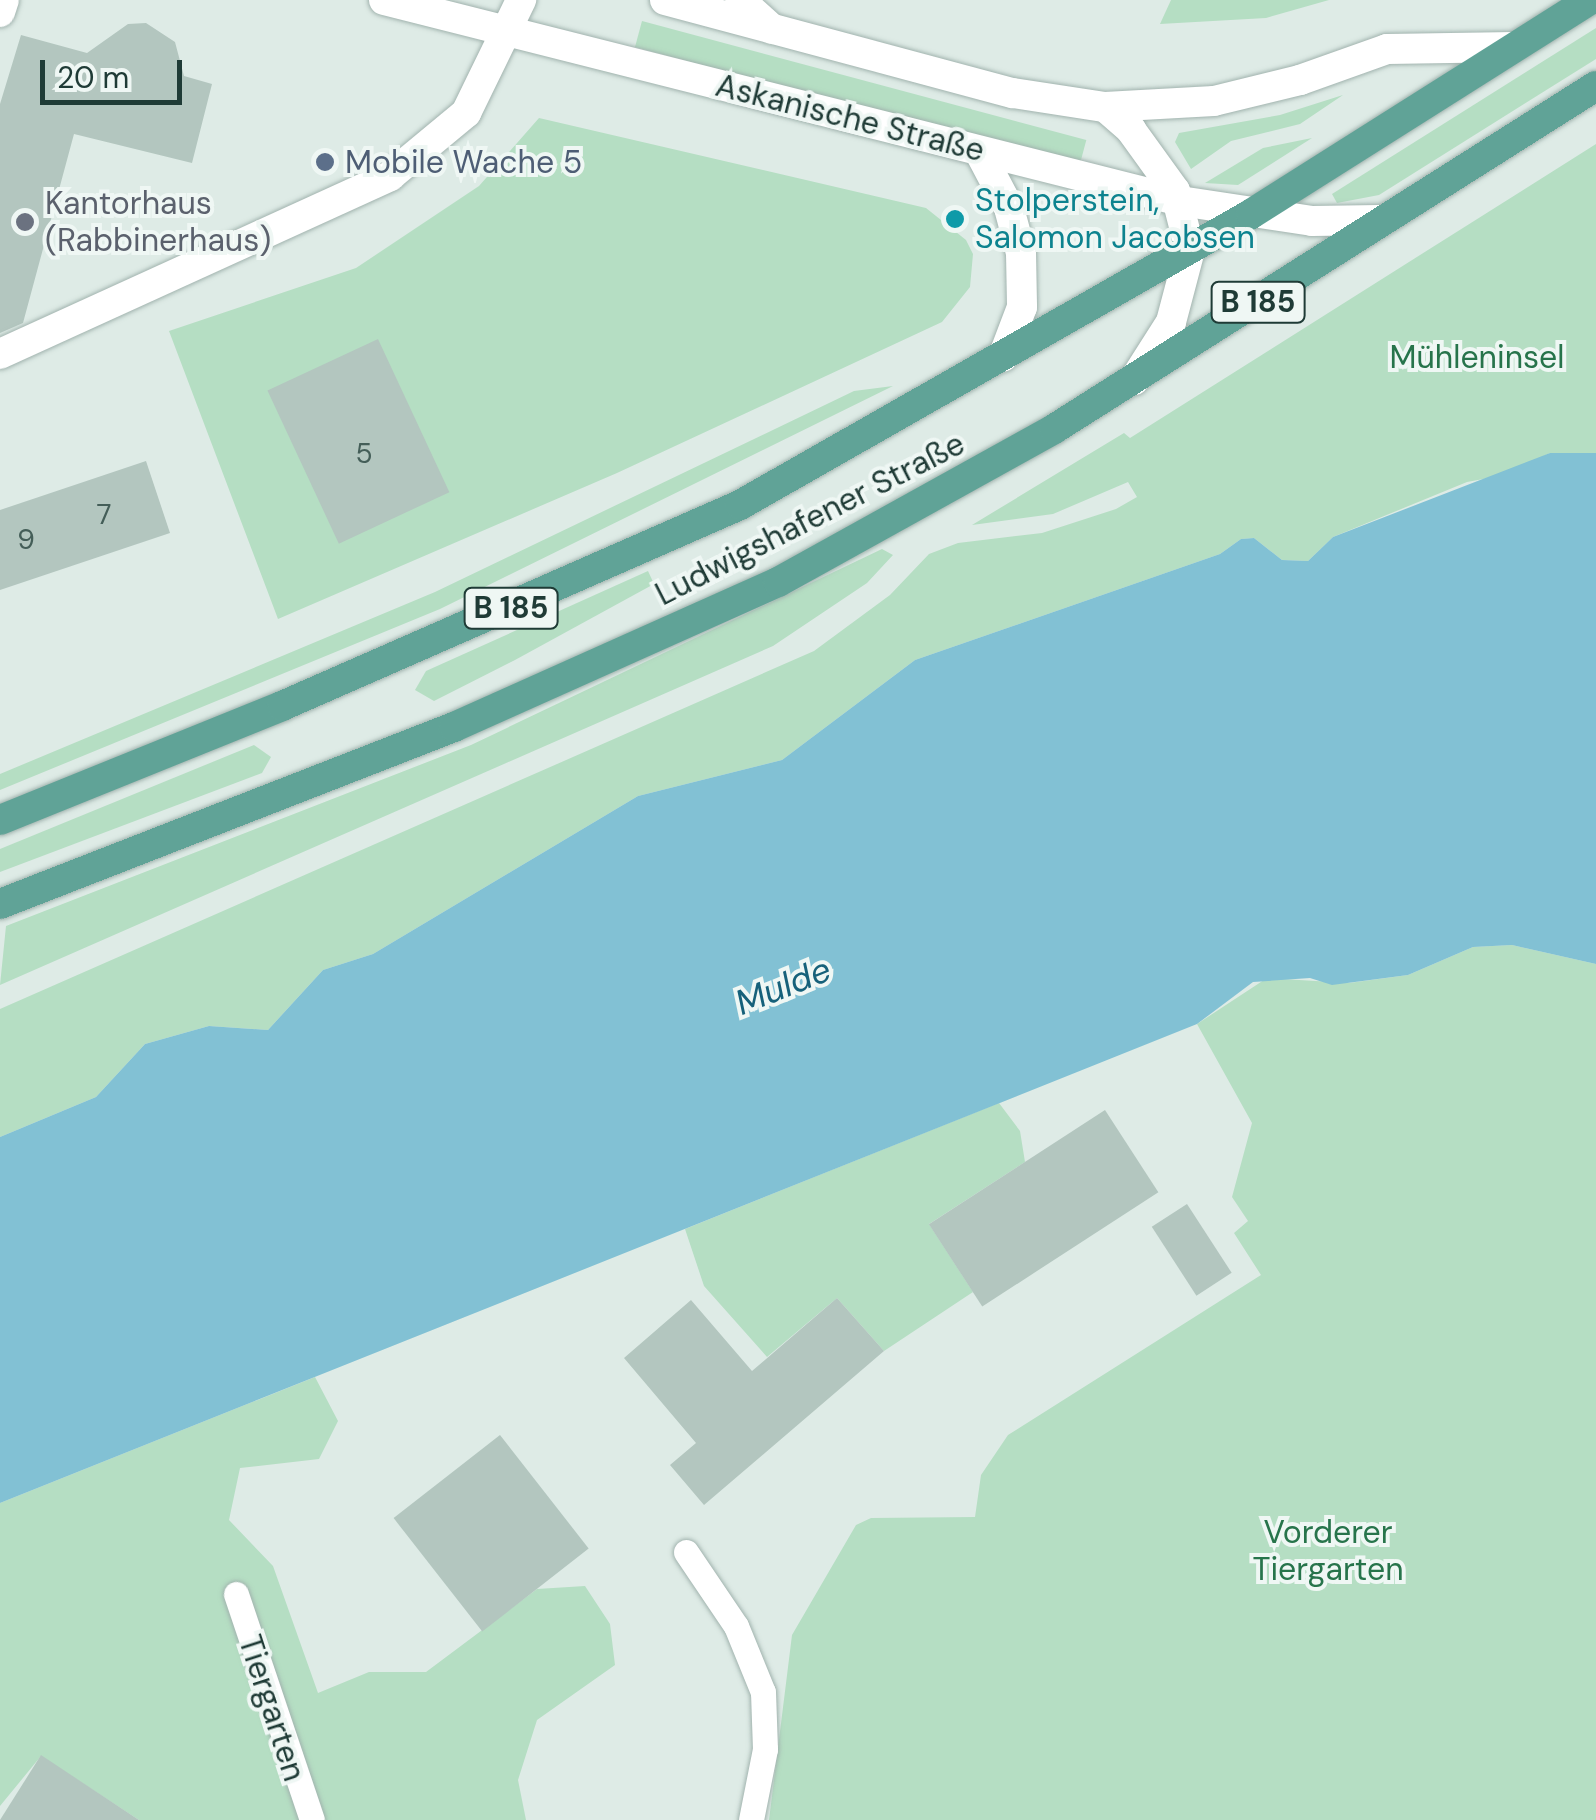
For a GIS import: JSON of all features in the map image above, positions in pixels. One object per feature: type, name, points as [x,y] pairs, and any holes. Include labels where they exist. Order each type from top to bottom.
[{"type":"main road","points":[[0,12],[4,0]]},
{"type":"main road","name":"Askanische Straße","points":[[384,0],[1180,200],[1251,214],[1378,220]]},
{"type":"main road","points":[[0,354],[390,176],[466,113],[522,0]]},
{"type":"main road","name":"Askanische Straße","points":[[665,0],[1013,93],[1105,107],[1214,100],[1300,80],[1387,49],[1514,47]]},
{"type":"main road","points":[[740,0],[772,29]]},
{"type":"main road","name":"Ludwigshafener Straße","points":[[0,820],[282,706],[740,505],[1251,214],[1590,0]]},
{"type":"main road","name":"Ludwigshafener Straße","points":[[0,904],[454,727],[778,582],[940,497],[1134,380],[1378,220],[1596,86]]},
{"type":"main road","points":[[1105,107],[1150,152],[1180,200],[1190,250],[1170,322],[1134,380]]},
{"type":"main road","points":[[979,151],[1009,208],[1021,254],[1022,307],[1003,358]]},
{"type":"lane","points":[[686,1552],[736,1626],[763,1692],[764,1748],[751,1820]]},
{"type":"lane","name":"Tiergarten","points":[[236,1594],[312,1820]]},
{"type":"green space","points":[[1171,0],[1329,0],[1266,18],[1160,24]]},
{"type":"green space","points":[[642,21],[1086,140],[1079,166],[635,47]]},
{"type":"green space","points":[[1596,28],[1596,59],[1379,195],[1337,203],[1332,194]]},
{"type":"green space","points":[[1343,95],[1300,124],[1231,141],[1191,169],[1175,142],[1179,133],[1280,115]]},
{"type":"green space","points":[[539,118],[926,208],[966,240],[973,254],[970,287],[942,322],[617,473],[278,619],[169,331],[356,268],[479,186]]},
{"type":"green space","points":[[1312,138],[1238,185],[1205,183],[1263,148]]},
{"type":"green space","name":"Mühleninsel","points":[[1596,144],[1596,453],[1550,453],[1505,475],[1467,482],[1333,537],[1308,561],[1282,560],[1254,538],[1241,539],[1220,554],[915,660],[782,760],[638,796],[373,954],[323,970],[268,1030],[209,1026],[145,1044],[96,1097],[0,1137],[0,1009],[814,651],[890,595],[929,554],[958,543],[1042,533],[1116,509],[1137,497],[1128,482],[1053,514],[972,525],[1124,433],[1130,438]]},
{"type":"green space","points":[[893,386],[440,609],[0,790],[0,774],[435,592],[854,391]]},
{"type":"green space","points":[[882,549],[893,555],[867,583],[773,646],[0,985],[6,926],[471,745]]},
{"type":"green space","points":[[648,571],[654,584],[515,660],[434,701],[415,690],[426,671]]},
{"type":"green space","points":[[254,745],[271,757],[262,773],[0,872],[0,849]]},
{"type":"green space","name":"Vorderer Tiergarten","points":[[1512,945],[1596,964],[1596,1820],[769,1820],[792,1635],[856,1525],[871,1518],[975,1517],[981,1475],[1008,1435],[1261,1275],[1234,1233],[1248,1221],[1232,1197],[1252,1123],[1197,1024],[1267,978],[1349,983],[1408,975],[1473,947]]},
{"type":"green space","points":[[999,1103],[1020,1131],[1025,1162],[929,1224],[973,1292],[884,1351],[837,1298],[767,1357],[704,1286],[685,1229]]},
{"type":"green space","points":[[315,1377],[338,1421],[319,1459],[240,1468],[229,1520],[273,1566],[318,1693],[369,1672],[426,1672],[537,1589],[585,1586],[610,1624],[615,1665],[537,1720],[518,1780],[526,1820],[139,1820],[41,1756],[0,1806],[0,1503]]},
{"type":"water","name":"Mulde","points":[[1550,453],[1596,453],[1596,964],[1512,945],[1473,947],[1408,975],[1332,985],[1310,978],[1253,982],[1197,1024],[0,1503],[0,1137],[96,1097],[145,1044],[209,1026],[268,1030],[323,970],[373,954],[638,796],[782,760],[915,660],[1220,554],[1241,539],[1254,538],[1282,560],[1308,561],[1333,537]]},
{"type":"building","points":[[146,23],[175,42],[184,76],[212,84],[192,163],[74,134],[23,323],[0,333],[0,104],[21,35],[87,53],[128,24]]},
{"type":"building","points":[[378,339],[449,492],[339,544],[267,391]]},
{"type":"building","points":[[146,461],[170,533],[0,590],[0,510]]},
{"type":"building","points":[[1105,1110],[1158,1192],[982,1307],[929,1224]]},
{"type":"building","points":[[1187,1204],[1232,1273],[1196,1296],[1152,1227]]},
{"type":"building","points":[[837,1298],[884,1351],[704,1505],[670,1465],[696,1443],[624,1358],[691,1300],[752,1371]]},
{"type":"building","points":[[500,1435],[589,1548],[482,1632],[394,1518]]},
{"type":"building","points":[[41,1755],[139,1820],[0,1820]]},
{"type":"place","name":"Mobile Wache 5","points":[[325,162]]},
{"type":"place","name":"Stolperstein, Salomon Jacobsen","points":[[955,219]]},
{"type":"place","name":"Kantorhaus (Rabbinerhaus)","points":[[25,222]]}]
